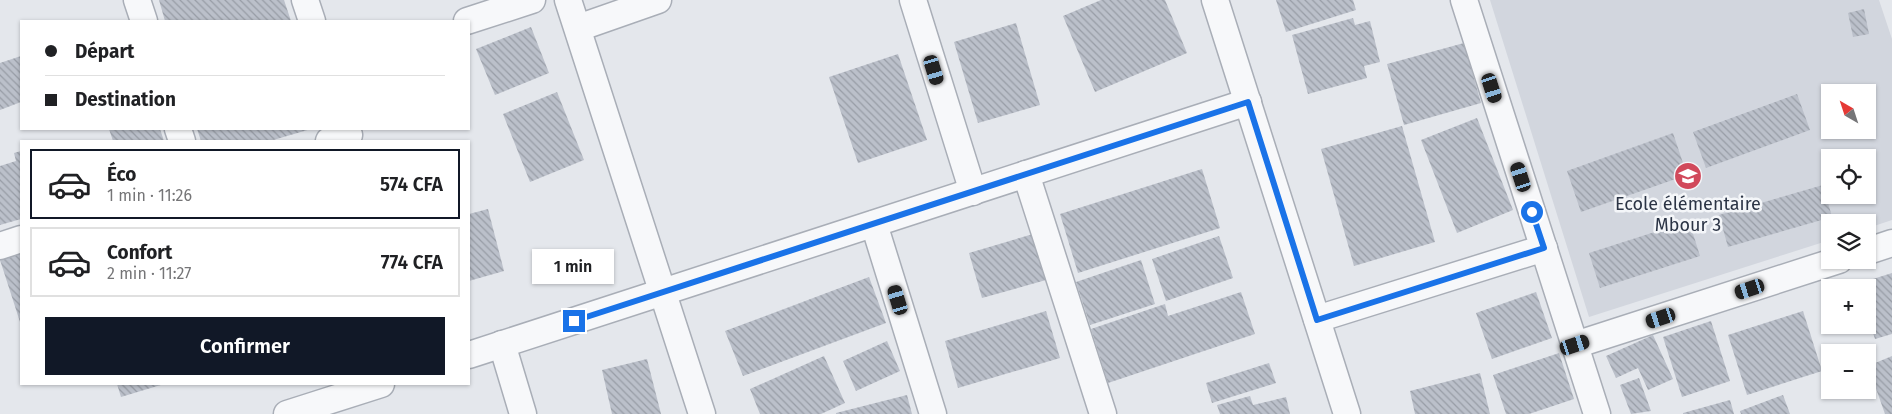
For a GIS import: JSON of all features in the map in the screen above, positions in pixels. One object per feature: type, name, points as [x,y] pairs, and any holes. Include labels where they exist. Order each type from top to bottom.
[{"type":"street","points":[[137,0],[144,20]]},
{"type":"street","points":[[305,0],[312,20]]},
{"type":"street","points":[[470,20],[532,0]]},
{"type":"street","points":[[568,0],[702,414]]},
{"type":"street","points":[[578,28],[658,0]]},
{"type":"street","points":[[913,0],[973,192]]},
{"type":"street","points":[[1215,0],[1347,414]]},
{"type":"street","points":[[1464,0],[1597,414]]},
{"type":"street","points":[[470,355],[1248,102]]},
{"type":"street","points":[[1026,174],[1103,414]]},
{"type":"street","points":[[874,224],[933,414]]},
{"type":"street","points":[[0,246],[20,239]]},
{"type":"street","points":[[1876,248],[1892,243]]},
{"type":"street","points":[[1317,320],[1544,248]]},
{"type":"street","points":[[1575,345],[1821,266]]},
{"type":"street","points":[[502,344],[523,414]]},
{"type":"street","points":[[287,414],[322,408],[379,385]]},
{"type":"shaded area","name":"Ecole élémentaire Mbour 3","points":[[1490,0],[1879,0],[1892,39],[1892,220],[1876,225],[1876,214],[1821,214],[1821,243],[1589,317]]},
{"type":"building","points":[[159,0],[284,0],[291,20],[165,20]]},
{"type":"building","points":[[1101,0],[1165,0],[1187,53],[1095,92],[1063,16]]},
{"type":"building","points":[[1276,0],[1353,0],[1356,10],[1286,32]]},
{"type":"building","points":[[1864,9],[1869,34],[1853,37],[1848,13]]},
{"type":"building","points":[[1353,18],[1355,25],[1370,21],[1380,62],[1364,66],[1367,78],[1308,94],[1292,35]]},
{"type":"building","points":[[1016,23],[1040,105],[978,123],[954,42]]},
{"type":"building","points":[[531,27],[549,73],[495,95],[476,49]]},
{"type":"building","points":[[1464,43],[1481,103],[1404,125],[1387,64]]},
{"type":"building","points":[[898,54],[927,140],[858,163],[829,77]]},
{"type":"building","points":[[20,56],[20,102],[0,110],[0,63]]},
{"type":"building","points":[[557,92],[584,160],[530,182],[503,114]]},
{"type":"building","points":[[1797,94],[1810,130],[1706,168],[1693,132]]},
{"type":"building","points":[[1477,118],[1513,210],[1457,233],[1421,140]]},
{"type":"building","points":[[1402,126],[1435,242],[1354,266],[1321,149]]},
{"type":"building","points":[[109,130],[160,130],[164,140],[113,140]]},
{"type":"building","points":[[197,130],[308,130],[273,140],[201,140]]},
{"type":"building","points":[[1673,133],[1687,175],[1581,212],[1567,171]]},
{"type":"building","points":[[20,151],[20,219],[0,225],[0,166],[16,161],[14,153]]},
{"type":"building","points":[[1202,169],[1220,228],[1078,273],[1060,214]]},
{"type":"building","points":[[1821,186],[1821,204],[1828,204],[1831,214],[1821,214],[1821,220],[1728,247],[1719,215]]},
{"type":"building","points":[[488,209],[504,271],[470,281],[470,214]]},
{"type":"building","points":[[1689,221],[1700,256],[1600,288],[1589,253]]},
{"type":"building","points":[[1033,234],[1046,280],[982,298],[969,253]]},
{"type":"building","points":[[1219,236],[1233,278],[1166,301],[1152,259]]},
{"type":"building","points":[[20,253],[20,322],[0,260]]},
{"type":"building","points":[[1141,260],[1155,304],[1090,325],[1076,282]]},
{"type":"building","points":[[1892,273],[1892,334],[1875,339],[1873,334],[1876,334],[1876,279],[1873,279]]},
{"type":"building","points":[[869,277],[886,323],[743,376],[725,331]]},
{"type":"building","points":[[1241,292],[1255,334],[1108,383],[1091,329],[1165,304],[1168,316]]},
{"type":"building","points":[[1536,292],[1552,338],[1492,359],[1476,313]]},
{"type":"building","points":[[1046,311],[1060,358],[958,388],[945,341]]},
{"type":"building","points":[[1803,311],[1821,371],[1747,395],[1728,335]]},
{"type":"building","points":[[1711,321],[1730,381],[1682,397],[1663,337]]},
{"type":"building","points":[[1653,335],[1673,379],[1648,390],[1638,368],[1616,378],[1606,356]]},
{"type":"building","points":[[887,341],[900,371],[856,391],[843,361]]},
{"type":"building","points":[[1559,353],[1574,399],[1529,414],[1506,414],[1493,375]]},
{"type":"building","points":[[824,356],[845,403],[821,414],[760,414],[750,389]]},
{"type":"building","points":[[1892,356],[1892,414],[1885,414],[1876,389],[1876,363]]},
{"type":"building","points":[[647,359],[661,414],[612,414],[602,370]]},
{"type":"building","points":[[1269,363],[1276,383],[1212,403],[1206,383]]},
{"type":"building","points":[[1480,373],[1490,414],[1415,414],[1410,391]]},
{"type":"building","points":[[1639,378],[1651,411],[1631,414],[1620,385]]},
{"type":"building","points":[[117,385],[161,385],[121,397]]},
{"type":"building","points":[[907,395],[912,414],[836,414],[836,413]]},
{"type":"building","points":[[1783,395],[1790,414],[1741,414],[1740,411]]},
{"type":"building","points":[[1250,396],[1253,405],[1286,397],[1290,414],[1220,414],[1217,405]]},
{"type":"building","points":[[1730,400],[1734,414],[1683,414],[1683,413]]},
{"type":"place","name":"Ecole élémentaire Mbour 3","points":[[1688,176]]},
{"type":"route","points":[[574,321],[1248,102],[1317,320],[1544,248],[1532,212]]}]
